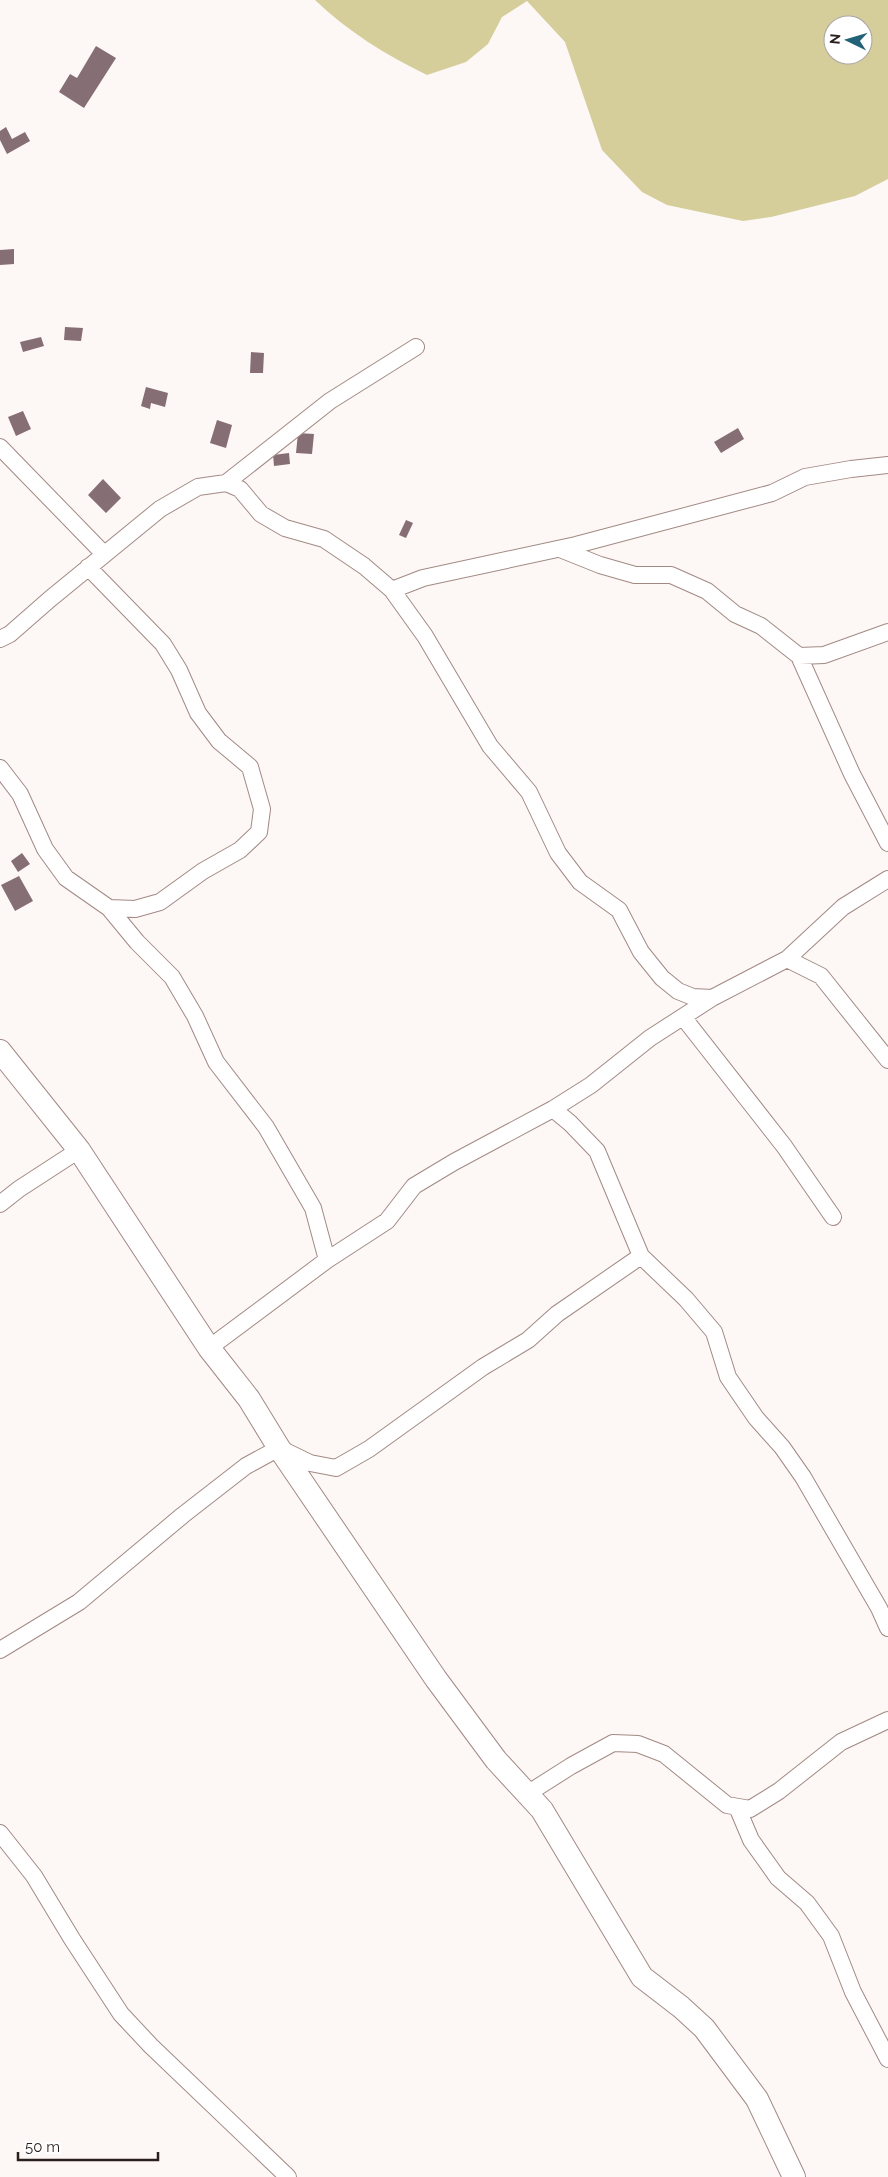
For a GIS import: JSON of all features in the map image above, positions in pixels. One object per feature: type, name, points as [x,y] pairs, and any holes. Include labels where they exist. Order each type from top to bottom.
[{"type":"street","points":[[0,639],[10,634],[88,567],[160,509],[198,487],[226,483],[330,400],[416,347]]},
{"type":"street","points":[[0,447],[104,554]]},
{"type":"street","points":[[392,590],[424,578],[560,549],[772,493],[805,477],[888,465]]},
{"type":"street","points":[[226,483],[240,489],[260,514],[285,528],[324,539],[364,566],[392,590],[435,652],[490,746],[529,792],[558,853],[580,882],[619,910],[641,952],[662,978],[678,991],[693,997],[712,998]]},
{"type":"street","points":[[560,549],[600,565],[635,575],[671,575],[707,591],[735,614],[761,626],[799,656],[852,774],[888,843]]},
{"type":"street","points":[[88,567],[163,644],[179,670],[198,713],[219,741],[250,767],[262,809],[259,832],[240,850],[203,871],[160,902],[135,909],[109,908]]},
{"type":"street","points":[[799,656],[824,655],[888,632]]},
{"type":"street","points":[[0,768],[20,794],[45,849],[66,878],[109,908],[137,942],[172,977],[195,1016],[216,1062],[266,1127],[313,1208],[327,1260]]},
{"type":"street","points":[[209,1348],[327,1260],[387,1220],[414,1186],[454,1162],[553,1109],[590,1085],[650,1038],[712,998],[787,959],[843,907],[888,879]]},
{"type":"street","points":[[787,959],[820,976],[888,1060]]},
{"type":"street","points":[[683,1017],[784,1146],[833,1217]]},
{"type":"street","points":[[0,1051],[80,1150],[209,1348],[249,1399],[436,1679],[496,1760],[542,1810],[642,1977],[681,2007],[704,2028],[757,2099],[794,2177]]},
{"type":"street","points":[[553,1109],[570,1122],[597,1151],[641,1256],[686,1299],[714,1332],[728,1377],[756,1418],[782,1447],[803,1477],[879,1608],[888,1628]]},
{"type":"street","points":[[0,1204],[19,1189],[80,1150]]},
{"type":"street","points":[[280,1448],[310,1463],[336,1468],[369,1449],[427,1405],[483,1367],[528,1340],[557,1314],[641,1256]]},
{"type":"street","points":[[0,1650],[79,1602],[239,1472],[280,1448]]},
{"type":"street","points":[[527,1794],[570,1766],[613,1743],[638,1744],[664,1754],[727,1805],[750,1809],[779,1791],[841,1742],[888,1720]]},
{"type":"street","points":[[737,1806],[752,1840],[778,1878],[807,1903],[831,1936],[853,1992],[888,2059]]},
{"type":"street","points":[[0,1833],[34,1876],[121,2014],[165,2060],[288,2177]]},
{"type":"shaded area","points":[[315,0],[888,0],[888,179],[855,196],[771,217],[743,221],[667,205],[642,192],[602,150],[565,42],[527,1],[502,17],[488,44],[466,62],[427,75],[368,42],[340,22]]},
{"type":"building","points":[[96,46],[116,58],[84,108],[59,92],[70,74],[77,78]]},
{"type":"building","points":[[6,127],[12,139],[25,132],[30,141],[7,154],[0,140],[0,131]]},
{"type":"building","points":[[14,249],[14,264],[0,265],[0,250]]},
{"type":"building","points":[[65,327],[83,328],[81,341],[64,340]]},
{"type":"building","points":[[41,337],[44,346],[23,352],[20,342]]},
{"type":"building","points":[[251,352],[264,353],[263,373],[250,373]]},
{"type":"building","points":[[146,387],[168,393],[165,407],[151,403],[150,409],[141,406]]},
{"type":"building","points":[[23,411],[31,429],[16,436],[8,417]]},
{"type":"building","points":[[217,420],[232,425],[226,448],[210,443]]},
{"type":"building","points":[[738,428],[744,439],[721,453],[714,442]]},
{"type":"building","points":[[298,433],[314,434],[312,454],[296,453]]},
{"type":"building","points":[[289,453],[290,464],[274,466],[273,455]]},
{"type":"building","points":[[103,479],[121,498],[106,513],[88,495]]},
{"type":"building","points":[[406,520],[413,523],[406,538],[399,535]]},
{"type":"building","points":[[22,853],[30,864],[18,872],[11,861]]},
{"type":"building","points":[[19,876],[33,901],[15,911],[1,885]]}]
